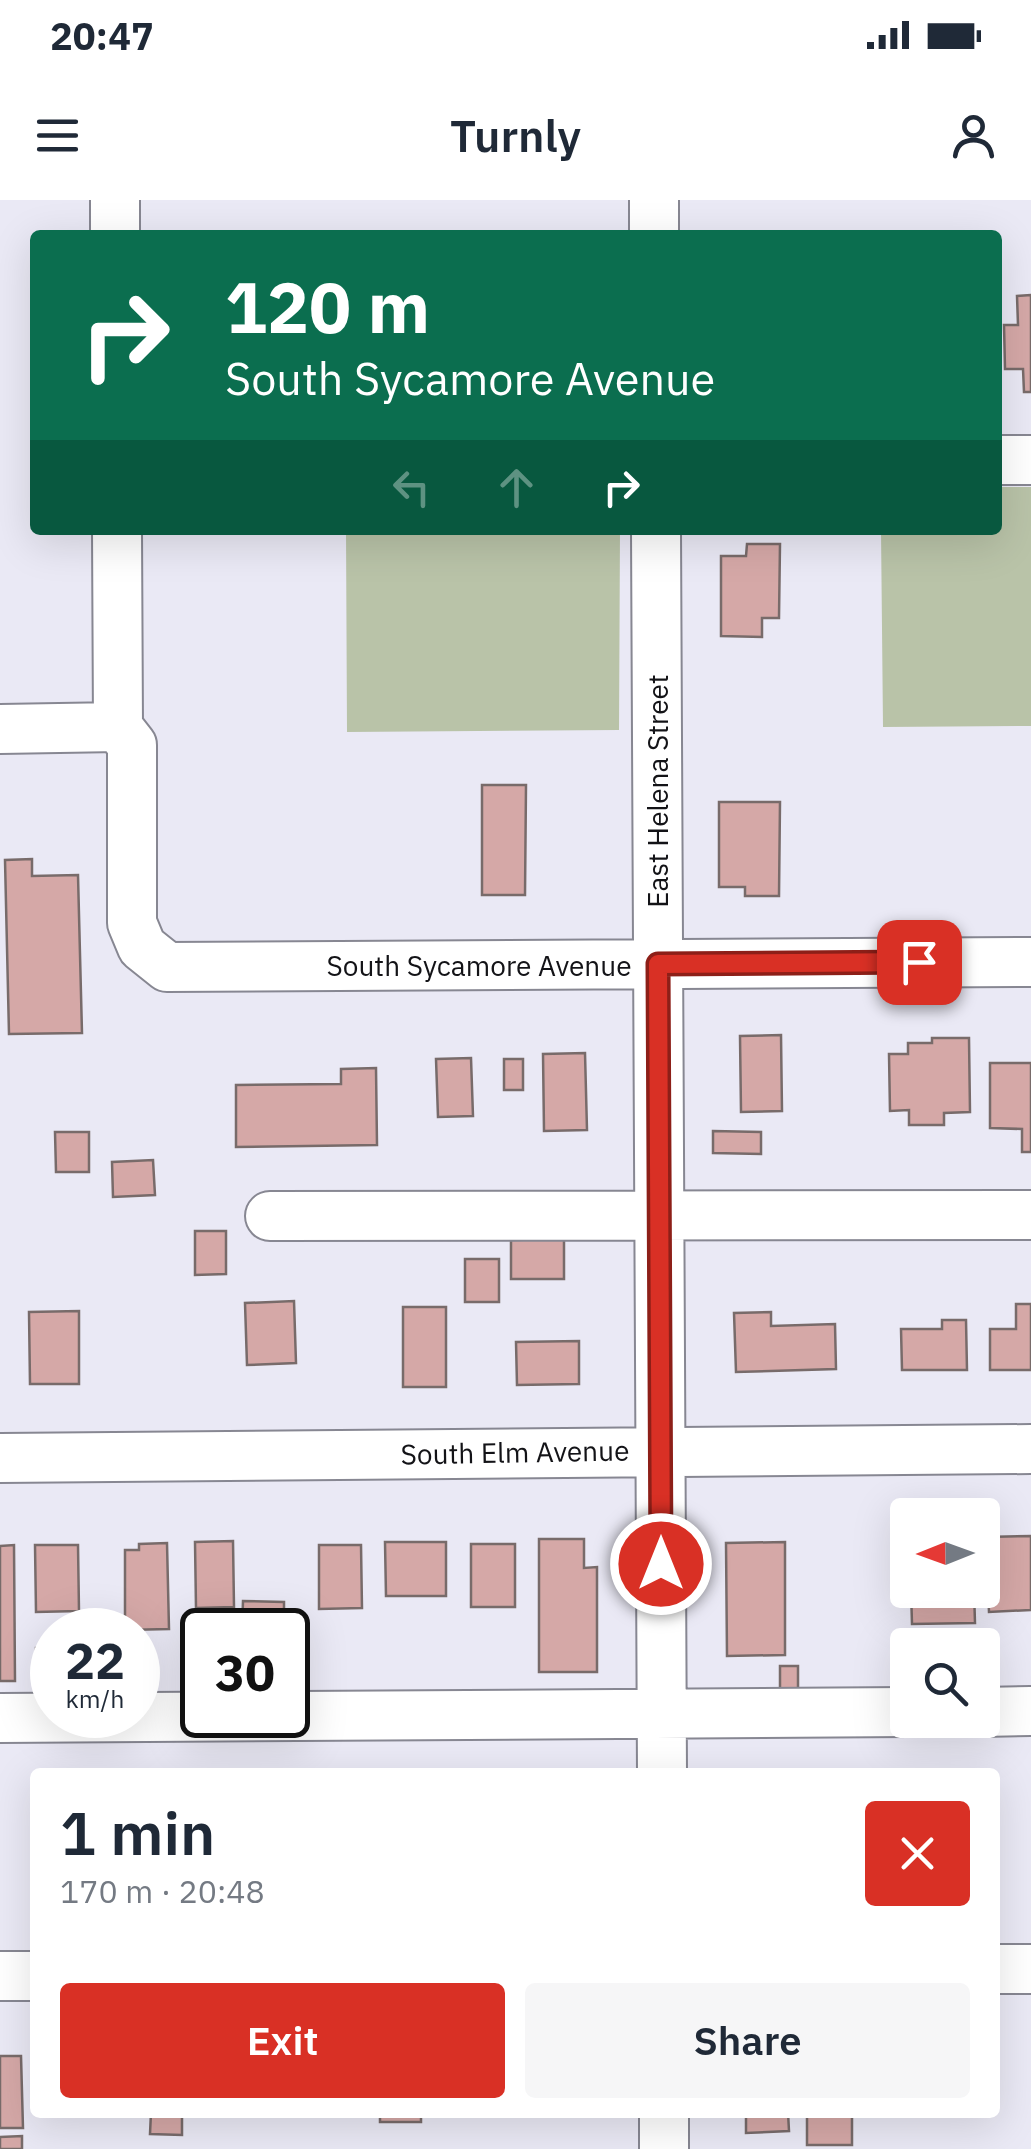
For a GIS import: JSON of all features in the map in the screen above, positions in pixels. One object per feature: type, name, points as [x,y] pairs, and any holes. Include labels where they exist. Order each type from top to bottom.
[{"type":"street","points":[[115,200],[115,230]]},
{"type":"street","points":[[654,200],[654,230]]},
{"type":"street","points":[[1002,460],[1031,460]]},
{"type":"street","points":[[0,729],[118,727],[116,535]]},
{"type":"street","name":"East Helena Street","points":[[656,535],[662,1768]]},
{"type":"street","name":"South Sycamore Avenue","points":[[118,727],[132,745],[132,923],[142,947],[167,968],[1031,962]]},
{"type":"street","points":[[270,1216],[1031,1215]]},
{"type":"street","name":"South Elm Avenue","points":[[0,1458],[1031,1449]]},
{"type":"street","points":[[1000,1712],[1031,1711]]},
{"type":"street","points":[[0,1718],[890,1712]]},
{"type":"street","points":[[1000,1969],[1031,1969]]},
{"type":"street","points":[[0,1976],[30,1976]]},
{"type":"street","points":[[664,2118],[664,2149]]},
{"type":"green space","points":[[1002,487],[1031,487],[1031,726],[883,727],[881,535],[1002,535]]},
{"type":"green space","points":[[346,535],[620,535],[619,730],[347,732]]},
{"type":"building","points":[[1031,295],[1031,392],[1024,392],[1023,369],[1005,369],[1004,325],[1018,325],[1017,296]]},
{"type":"building","points":[[747,544],[780,544],[779,618],[762,618],[762,637],[721,636],[721,556],[746,556]]},
{"type":"building","points":[[482,785],[526,785],[525,895],[482,895]]},
{"type":"building","points":[[719,802],[780,802],[779,896],[745,896],[745,887],[719,887]]},
{"type":"building","points":[[32,859],[32,876],[78,875],[82,1033],[9,1034],[5,860]]},
{"type":"building","points":[[781,1035],[782,1111],[741,1112],[740,1036]]},
{"type":"building","points":[[932,1038],[969,1038],[970,1112],[944,1113],[944,1125],[909,1125],[909,1110],[890,1111],[889,1054],[908,1054],[908,1043],[932,1043]]},
{"type":"building","points":[[585,1053],[587,1130],[544,1131],[543,1054]]},
{"type":"building","points":[[471,1058],[473,1116],[438,1117],[436,1059]]},
{"type":"building","points":[[504,1059],[523,1059],[523,1090],[504,1090]]},
{"type":"building","points":[[990,1063],[1031,1063],[1031,1152],[1022,1152],[1022,1129],[990,1128]]},
{"type":"building","points":[[376,1068],[377,1145],[236,1147],[236,1085],[341,1084],[341,1069]]},
{"type":"building","points":[[713,1131],[761,1132],[761,1154],[713,1153]]},
{"type":"building","points":[[55,1132],[89,1132],[89,1172],[56,1172]]},
{"type":"building","points":[[153,1160],[155,1195],[113,1197],[112,1162]]},
{"type":"building","points":[[195,1231],[226,1231],[226,1274],[195,1275]]},
{"type":"building","points":[[564,1239],[564,1279],[511,1279],[511,1240]]},
{"type":"building","points":[[465,1259],[499,1259],[499,1302],[465,1302]]},
{"type":"building","points":[[294,1301],[296,1363],[247,1365],[245,1303]]},
{"type":"building","points":[[1016,1304],[1031,1304],[1031,1370],[990,1370],[990,1329],[1016,1329]]},
{"type":"building","points":[[403,1307],[446,1307],[446,1387],[403,1387]]},
{"type":"building","points":[[79,1311],[79,1384],[30,1384],[29,1312]]},
{"type":"building","points":[[771,1312],[771,1326],[835,1324],[836,1369],[736,1372],[734,1313]]},
{"type":"building","points":[[942,1320],[966,1320],[967,1370],[902,1370],[901,1329],[942,1329]]},
{"type":"building","points":[[579,1341],[579,1384],[517,1385],[516,1342]]},
{"type":"building","points":[[1031,1536],[1031,1610],[989,1612],[989,1608],[1000,1608],[1000,1537]]},
{"type":"building","points":[[539,1539],[584,1539],[584,1568],[597,1567],[597,1672],[539,1672]]},
{"type":"building","points":[[233,1541],[234,1607],[196,1608],[195,1542]]},
{"type":"building","points":[[385,1542],[446,1542],[446,1596],[386,1596]]},
{"type":"building","points":[[785,1542],[785,1655],[727,1656],[726,1543]]},
{"type":"building","points":[[167,1543],[169,1629],[160,1629],[160,1608],[125,1608],[125,1550],[139,1550],[139,1544]]},
{"type":"building","points":[[471,1544],[515,1544],[515,1607],[471,1607]]},
{"type":"building","points":[[14,1545],[15,1681],[0,1681],[0,1546]]},
{"type":"building","points":[[35,1545],[78,1545],[79,1608],[36,1608]]},
{"type":"building","points":[[319,1545],[361,1545],[362,1608],[319,1609]]},
{"type":"building","points":[[243,1601],[284,1602],[284,1608],[243,1608]]},
{"type":"building","points":[[912,1608],[975,1608],[975,1623],[912,1624]]},
{"type":"building","points":[[780,1666],[798,1666],[798,1691],[780,1690]]},
{"type":"building","points":[[0,2056],[21,2056],[23,2128],[0,2128]]},
{"type":"building","points":[[151,2118],[182,2118],[182,2135],[150,2134]]},
{"type":"building","points":[[380,2118],[421,2118],[421,2122],[380,2122]]},
{"type":"building","points":[[746,2118],[788,2118],[789,2131],[746,2133]]},
{"type":"building","points":[[807,2118],[852,2118],[852,2145],[807,2145]]},
{"type":"building","points":[[22,2136],[22,2149],[0,2149],[0,2137]]},
{"type":"route","points":[[661,1564],[658,964],[919,962]]}]
